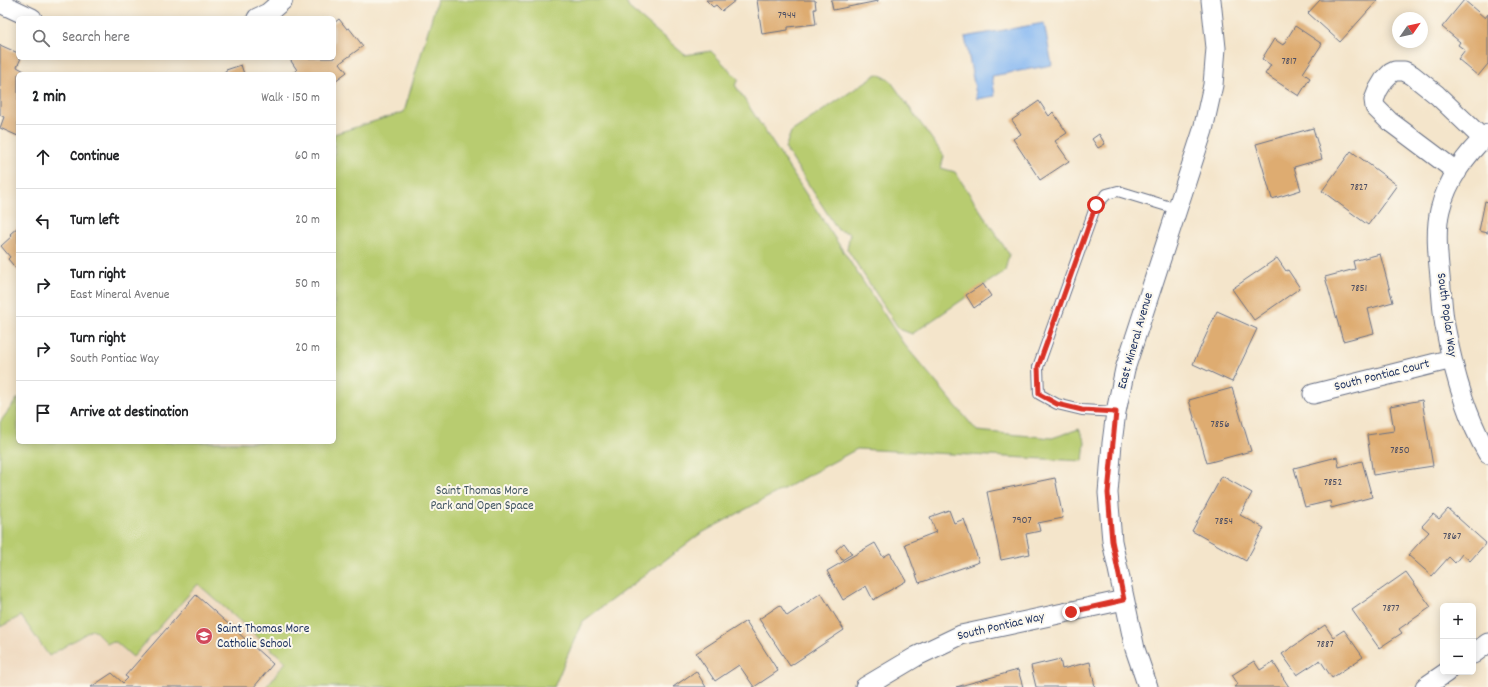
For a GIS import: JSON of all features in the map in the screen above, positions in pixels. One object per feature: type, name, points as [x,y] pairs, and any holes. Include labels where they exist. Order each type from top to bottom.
[{"type":"street","points":[[261,16],[268,13],[283,0]]},
{"type":"street","name":"East Mineral Avenue","points":[[1148,687],[1135,649],[1124,600],[1112,541],[1108,493],[1116,412],[1125,369],[1203,130],[1213,85],[1216,48],[1211,0]]},
{"type":"street","points":[[0,2],[28,16]]},
{"type":"street","name":"South Poplar Way","points":[[1457,172],[1389,121],[1375,107],[1374,100],[1384,80],[1391,73],[1395,71],[1404,71],[1412,74],[1486,137],[1469,155],[1457,172],[1446,193],[1440,212],[1438,236],[1445,330],[1461,393],[1488,454]]},
{"type":"street","name":"South Pontiac Court","points":[[1313,394],[1452,359]]},
{"type":"street","name":"South Pontiac Way","points":[[864,687],[917,656],[961,635],[1124,600]]},
{"type":"street","points":[[1476,652],[1488,643]]},
{"type":"street","points":[[1425,687],[1443,675]]},
{"type":"lane","points":[[1116,412],[1082,410],[1069,407],[1057,404],[1039,394],[1038,367],[1096,205],[1107,194],[1118,191],[1177,209]]},
{"type":"shaded area","name":"Saint Thomas More Catholic School","points":[[198,584],[286,662],[266,687],[0,687],[0,627],[20,616],[49,656],[92,629],[107,643],[116,642],[133,657]]},
{"type":"green space","name":"Saint Thomas More Park and Open Space","points":[[437,0],[625,0],[629,8],[685,55],[711,51],[739,80],[735,85],[903,343],[977,431],[1052,438],[1079,429],[1085,442],[1083,461],[857,449],[700,534],[582,622],[554,687],[266,687],[286,662],[198,584],[133,657],[116,642],[107,643],[93,629],[49,656],[21,616],[0,627],[0,422],[16,401],[16,444],[336,444],[336,133],[404,112]]},
{"type":"green space","points":[[877,74],[889,79],[944,156],[941,168],[955,172],[1009,254],[1005,271],[912,334],[899,329],[847,249],[850,233],[838,230],[785,148],[791,132]]},
{"type":"water","points":[[1044,23],[1052,65],[992,76],[995,96],[977,99],[965,37]]},
{"type":"building","points":[[706,0],[736,0],[722,11],[716,5],[713,7]]},
{"type":"building","points":[[757,0],[815,0],[816,9],[814,9],[816,24],[788,27],[788,30],[762,34]]},
{"type":"building","points":[[831,0],[878,0],[878,1],[833,10]]},
{"type":"building","points":[[1320,0],[1378,0],[1340,42],[1308,13]]},
{"type":"building","points":[[1464,0],[1485,18],[1488,14],[1488,64],[1478,76],[1458,59],[1465,50],[1458,45],[1460,42],[1442,27]]},
{"type":"building","points":[[339,19],[347,29],[349,28],[363,46],[340,63],[347,72],[336,80],[336,72],[294,72],[297,70],[290,60],[336,60],[336,21]]},
{"type":"building","points":[[1295,26],[1322,44],[1303,73],[1310,78],[1299,96],[1265,74],[1271,65],[1262,59],[1274,39],[1283,45]]},
{"type":"building","points":[[0,45],[16,52],[16,60],[20,60],[17,67],[26,72],[16,72],[16,135],[0,128],[4,117],[0,115]]},
{"type":"building","points":[[241,65],[243,72],[226,72],[226,70]]},
{"type":"building","points":[[1039,101],[1049,116],[1053,112],[1067,133],[1055,141],[1069,161],[1040,180],[1013,139],[1021,134],[1012,120]]},
{"type":"building","points":[[1313,128],[1322,159],[1294,167],[1301,190],[1272,199],[1256,144]]},
{"type":"building","points":[[1099,134],[1105,144],[1098,148],[1092,139]]},
{"type":"building","points":[[1351,151],[1397,185],[1368,225],[1322,191]]},
{"type":"building","points":[[1485,201],[1488,202],[1488,233],[1479,231]]},
{"type":"building","points":[[16,229],[16,269],[8,259],[10,257],[1,246],[12,236],[10,234]]},
{"type":"building","points":[[1380,254],[1393,302],[1368,309],[1374,333],[1343,341],[1325,277],[1355,269],[1353,261]]},
{"type":"building","points":[[1277,258],[1286,271],[1288,270],[1300,288],[1254,320],[1232,289]]},
{"type":"building","points":[[983,284],[991,296],[974,308],[966,295]]},
{"type":"building","points":[[1217,311],[1257,329],[1232,382],[1193,364]]},
{"type":"building","points":[[1232,388],[1251,451],[1207,463],[1189,400]]},
{"type":"building","points":[[1422,400],[1433,466],[1373,475],[1367,435],[1394,431],[1390,406]]},
{"type":"building","points":[[1337,457],[1339,467],[1362,461],[1372,497],[1331,508],[1330,501],[1305,507],[1294,468]]},
{"type":"building","points":[[1222,476],[1252,493],[1240,515],[1264,528],[1246,561],[1192,531]]},
{"type":"building","points":[[1055,478],[1063,518],[1038,523],[1040,531],[1026,534],[1030,554],[1001,560],[987,492]]},
{"type":"building","points":[[1448,509],[1486,543],[1470,561],[1462,554],[1455,563],[1449,557],[1432,576],[1408,555],[1429,532],[1422,526],[1433,514],[1439,519]]},
{"type":"building","points":[[949,510],[954,523],[964,519],[979,562],[919,583],[905,544],[936,532],[930,517]]},
{"type":"building","points":[[844,543],[852,554],[842,560],[836,550]]},
{"type":"building","points":[[875,543],[883,557],[890,553],[906,581],[873,600],[866,586],[843,600],[827,571]]},
{"type":"building","points":[[1406,572],[1431,607],[1399,629],[1402,633],[1379,648],[1352,610]]},
{"type":"building","points":[[821,593],[844,630],[790,666],[759,619],[780,605],[787,616]]},
{"type":"building","points":[[196,595],[273,664],[254,687],[91,687],[112,673],[123,683],[128,678],[125,676]]},
{"type":"building","points":[[746,621],[778,671],[754,687],[739,665],[715,681],[696,653]]},
{"type":"building","points":[[1325,625],[1333,637],[1344,630],[1363,657],[1332,678],[1320,660],[1297,675],[1282,654]]},
{"type":"building","points":[[1060,659],[1062,669],[1090,662],[1095,687],[1036,687],[1031,666]]},
{"type":"building","points":[[1254,661],[1260,670],[1273,662],[1289,687],[1234,687],[1238,684],[1232,675]]},
{"type":"building","points":[[1018,670],[1023,687],[956,687]]},
{"type":"building","points":[[696,671],[706,687],[673,687]]},
{"type":"place","name":"Saint Thomas More Catholic School","points":[[204,636]]},
{"type":"route","points":[[1071,612],[1124,600],[1112,541],[1108,493],[1116,412],[1082,410],[1057,404],[1039,394],[1038,367],[1096,205]]}]
